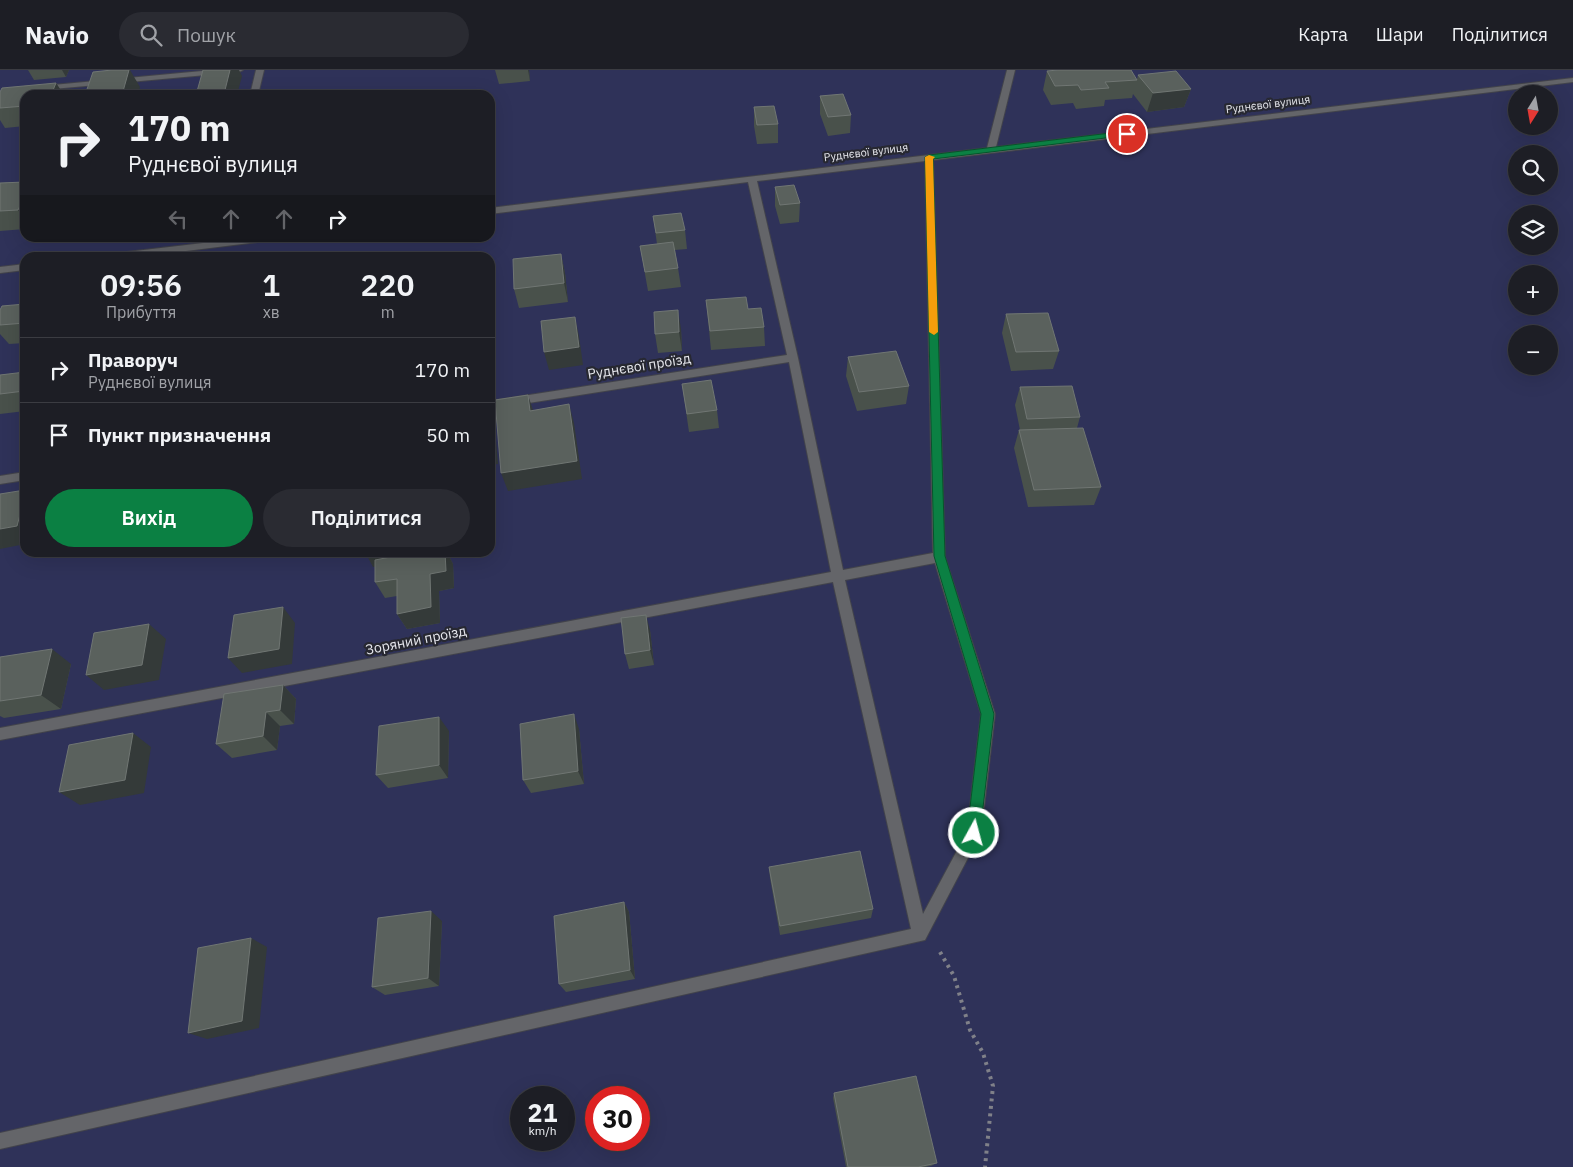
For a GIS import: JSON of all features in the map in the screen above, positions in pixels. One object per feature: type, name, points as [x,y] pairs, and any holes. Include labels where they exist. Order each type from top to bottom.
[{"type":"street","points":[[29,89],[239,70]]},
{"type":"street","points":[[255,90],[260,70]]},
{"type":"street","points":[[991,150],[1012,70]]},
{"type":"street","name":"Руднєвої вулиця","points":[[495,209],[1573,80]]},
{"type":"street","points":[[0,1141],[920,935],[974,833],[988,714],[939,556],[929,157]]},
{"type":"street","points":[[752,179],[793,358],[838,575],[920,935]]},
{"type":"street","points":[[167,252],[211,242]]},
{"type":"street","points":[[0,270],[20,268]]},
{"type":"street","name":"Руднєвої проїзд","points":[[495,404],[793,358]]},
{"type":"street","points":[[0,480],[20,477]]},
{"type":"street","name":"Зоряний проїзд","points":[[0,734],[939,556]]},
{"type":"path","points":[[920,935],[941,954],[954,976],[970,1030],[983,1053],[993,1086],[988,1119],[985,1167]]},
{"type":"shaded area","points":[[0,70],[1573,70],[1573,1167],[0,1167]]},
{"type":"building","points":[[129,70],[123,90],[87,90],[93,72]]},
{"type":"building","points":[[203,70],[230,70],[225,90],[197,90]]},
{"type":"building","points":[[1131,70],[1137,80],[1105,82],[1109,88],[1081,90],[1078,85],[1055,86],[1047,71]]},
{"type":"building","points":[[1176,71],[1191,89],[1153,93],[1138,75]]},
{"type":"building","points":[[56,83],[53,90],[20,90],[20,106],[0,108],[0,92],[2,88]]},
{"type":"building","points":[[843,94],[851,115],[828,117],[820,96]]},
{"type":"building","points":[[774,106],[778,124],[757,125],[754,107]]},
{"type":"building","points":[[20,182],[20,206],[18,210],[0,211],[0,183]]},
{"type":"building","points":[[794,185],[800,203],[780,205],[775,187]]},
{"type":"building","points":[[681,213],[685,230],[656,233],[653,216]]},
{"type":"building","points":[[673,242],[678,268],[645,272],[640,246]]},
{"type":"building","points":[[561,254],[564,283],[514,289],[513,259]]},
{"type":"building","points":[[746,297],[748,309],[761,308],[764,327],[710,331],[706,300]]},
{"type":"building","points":[[20,304],[20,323],[0,325],[0,310],[2,306]]},
{"type":"building","points":[[678,310],[679,332],[655,334],[654,312]]},
{"type":"building","points":[[1048,313],[1059,351],[1016,352],[1006,314]]},
{"type":"building","points":[[575,317],[579,347],[544,352],[541,321]]},
{"type":"building","points":[[896,351],[909,386],[859,392],[848,357]]},
{"type":"building","points":[[20,373],[20,392],[0,394],[0,375]]},
{"type":"building","points":[[711,380],[717,410],[687,414],[682,384]]},
{"type":"building","points":[[1072,386],[1080,417],[1027,419],[1020,387]]},
{"type":"building","points":[[528,395],[530,411],[569,404],[577,461],[501,473],[495,400]]},
{"type":"building","points":[[1083,428],[1101,487],[1034,490],[1019,430]]},
{"type":"building","points":[[20,491],[20,515],[17,526],[0,529],[0,494]]},
{"type":"building","points":[[391,557],[445,557],[446,571],[430,574],[431,607],[397,614],[397,579],[375,582],[375,560]]},
{"type":"building","points":[[283,607],[279,649],[228,658],[234,615]]},
{"type":"building","points":[[646,615],[650,650],[625,654],[621,618]]},
{"type":"building","points":[[149,624],[142,665],[86,675],[94,633]]},
{"type":"building","points":[[52,649],[41,695],[0,701],[0,657]]},
{"type":"building","points":[[283,685],[280,710],[266,712],[263,736],[216,744],[224,694]]},
{"type":"building","points":[[574,714],[578,771],[523,780],[520,724]]},
{"type":"building","points":[[439,717],[439,765],[376,775],[379,726]]},
{"type":"building","points":[[133,733],[125,780],[59,792],[69,745]]},
{"type":"building","points":[[860,851],[873,909],[780,926],[769,867]]},
{"type":"building","points":[[624,902],[630,970],[559,984],[554,916]]},
{"type":"building","points":[[431,911],[428,978],[372,987],[378,918]]},
{"type":"building","points":[[251,938],[242,1021],[188,1033],[198,948]]},
{"type":"building","points":[[916,1076],[937,1163],[918,1167],[848,1167],[834,1093]]},
{"type":"slow traffic","points":[[931,157],[929,157],[934,332]]},
{"type":"route","points":[[974,833],[988,714],[939,556],[929,157],[1127,134]]}]
